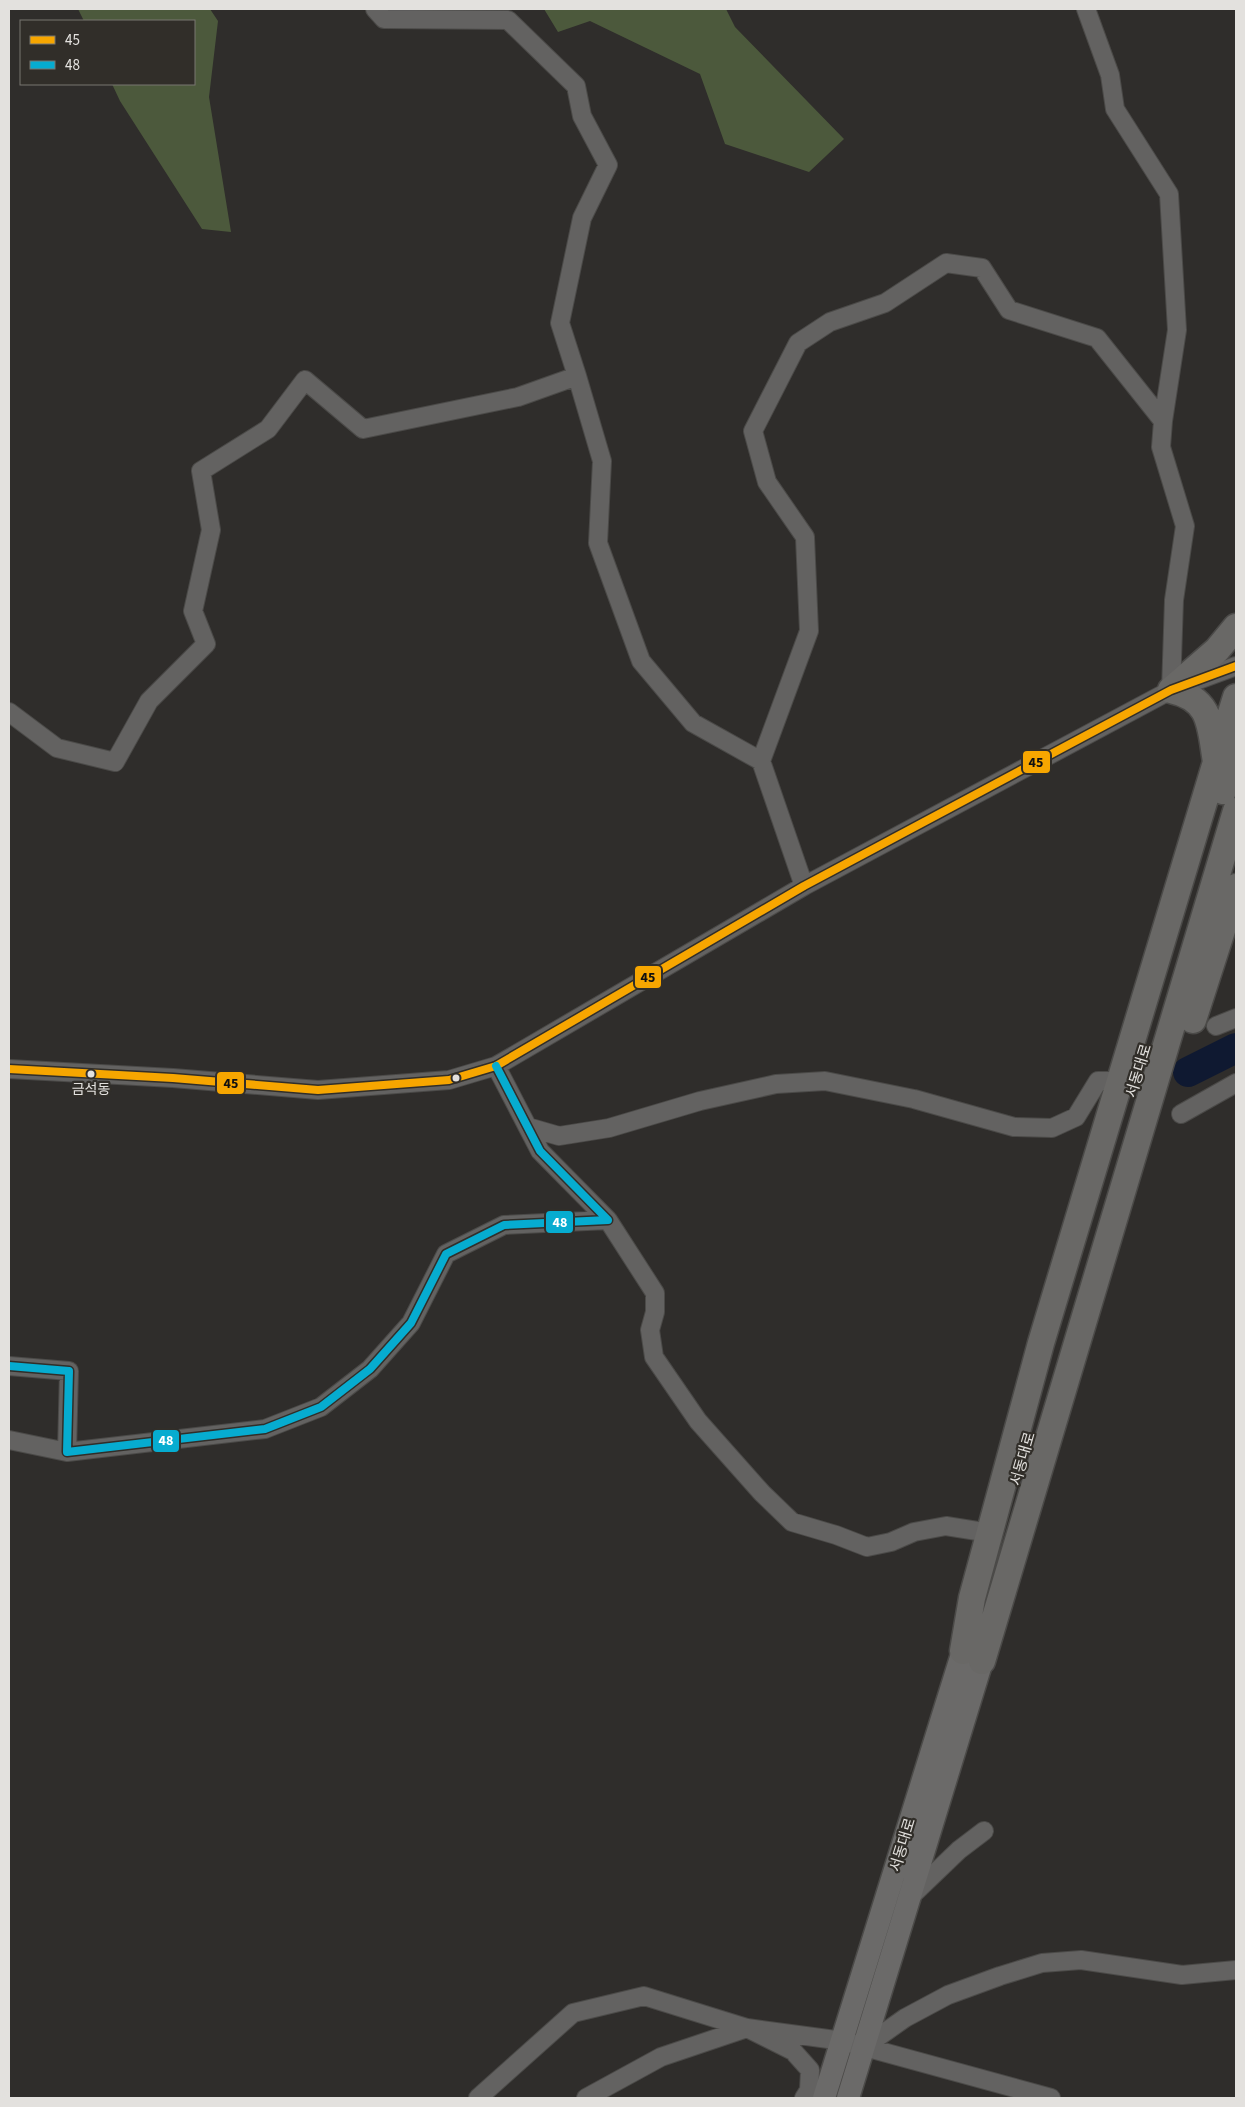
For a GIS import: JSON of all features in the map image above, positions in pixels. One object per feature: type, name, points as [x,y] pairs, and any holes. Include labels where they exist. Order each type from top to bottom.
[{"type":"highway","points":[[1170,690],[1217,650],[1236,627]]},
{"type":"highway","points":[[1170,690],[1184,693],[1195,700],[1206,711],[1226,755]]},
{"type":"highway","points":[[973,1656],[972,1598],[1041,1344],[1119,1080],[1226,755],[1236,696]]},
{"type":"highway","name":"서동대로","points":[[973,1656],[1228,816],[1226,755]]},
{"type":"highway","points":[[973,1656],[1003,1626],[1019,1588],[1093,1356],[1195,1011],[1236,887]]},
{"type":"main road","name":"서동대로","points":[[848,2098],[908,1898],[973,1656]]},
{"type":"main road","name":"서동대로","points":[[824,2098],[973,1656]]},
{"type":"street","points":[[375,9],[384,19],[508,20],[576,86],[582,116],[608,165],[582,218],[560,323],[602,461],[598,543],[641,661],[693,723],[761,761]]},
{"type":"street","points":[[1086,9],[1110,75],[1115,110],[1169,194],[1178,330],[1160,447],[1185,526],[1174,600],[1170,690]]},
{"type":"street","points":[[804,886],[761,761],[809,631],[805,537],[766,482],[753,431],[798,343],[830,322],[885,303],[946,263],[982,268],[1010,310],[1097,338],[1163,421]]},
{"type":"street","points":[[9,712],[57,748],[115,762],[149,701],[206,644],[193,611],[211,530],[201,471],[268,429],[304,380],[363,429],[518,397],[577,376]]},
{"type":"street","points":[[9,1069],[173,1078],[318,1090],[449,1080],[496,1066],[804,886],[1170,690],[1236,666]]},
{"type":"street","points":[[1216,1026],[1236,1018]]},
{"type":"street","points":[[496,1066],[540,1151],[608,1220],[655,1293],[655,1312],[650,1330],[654,1358],[698,1420],[762,1493],[792,1522],[836,1535],[867,1547],[891,1542],[914,1532],[946,1526],[990,1533]]},
{"type":"street","points":[[528,1127],[559,1136],[610,1128],[700,1101],[776,1084],[825,1081],[914,1099],[1014,1127],[1052,1128],[1076,1117],[1098,1081],[1119,1080]]},
{"type":"street","points":[[1180,1114],[1236,1083]]},
{"type":"street","points":[[9,1440],[67,1452],[265,1429],[321,1407],[370,1369],[411,1323],[446,1254],[504,1224],[608,1220]]},
{"type":"street","points":[[9,1366],[69,1371],[67,1452]]},
{"type":"street","points":[[908,1898],[959,1850],[984,1831]]},
{"type":"street","points":[[864,2046],[905,2018],[948,1995],[1000,1976],[1042,1964],[1081,1960],[1182,1975],[1236,1970]]},
{"type":"street","points":[[478,2098],[573,2013],[644,1996],[747,2028],[843,2041],[1051,2098]]},
{"type":"street","points":[[586,2098],[661,2058],[747,2028],[793,2052],[810,2070],[809,2090],[804,2098]]},
{"type":"green space","points":[[78,9],[210,9],[218,21],[209,97],[231,232],[202,229],[120,101],[112,85],[195,85],[195,20],[84,20]]},
{"type":"green space","points":[[544,9],[726,9],[735,27],[844,139],[809,172],[725,144],[700,74],[590,21],[558,32]]},
{"type":"waterway","points":[[1188,1072],[1236,1048]]},
{"type":"transit line","name":"45","points":[[9,1069],[173,1078],[318,1090],[449,1080],[496,1066],[804,886],[1171,690],[1236,666]]},
{"type":"transit line","name":"48","points":[[9,1366],[69,1371],[67,1452],[265,1429],[321,1407],[370,1369],[411,1323],[446,1254],[504,1225],[608,1220],[540,1151],[496,1066]]},
{"type":"place","name":"금석동","points":[[91,1074]]}]
